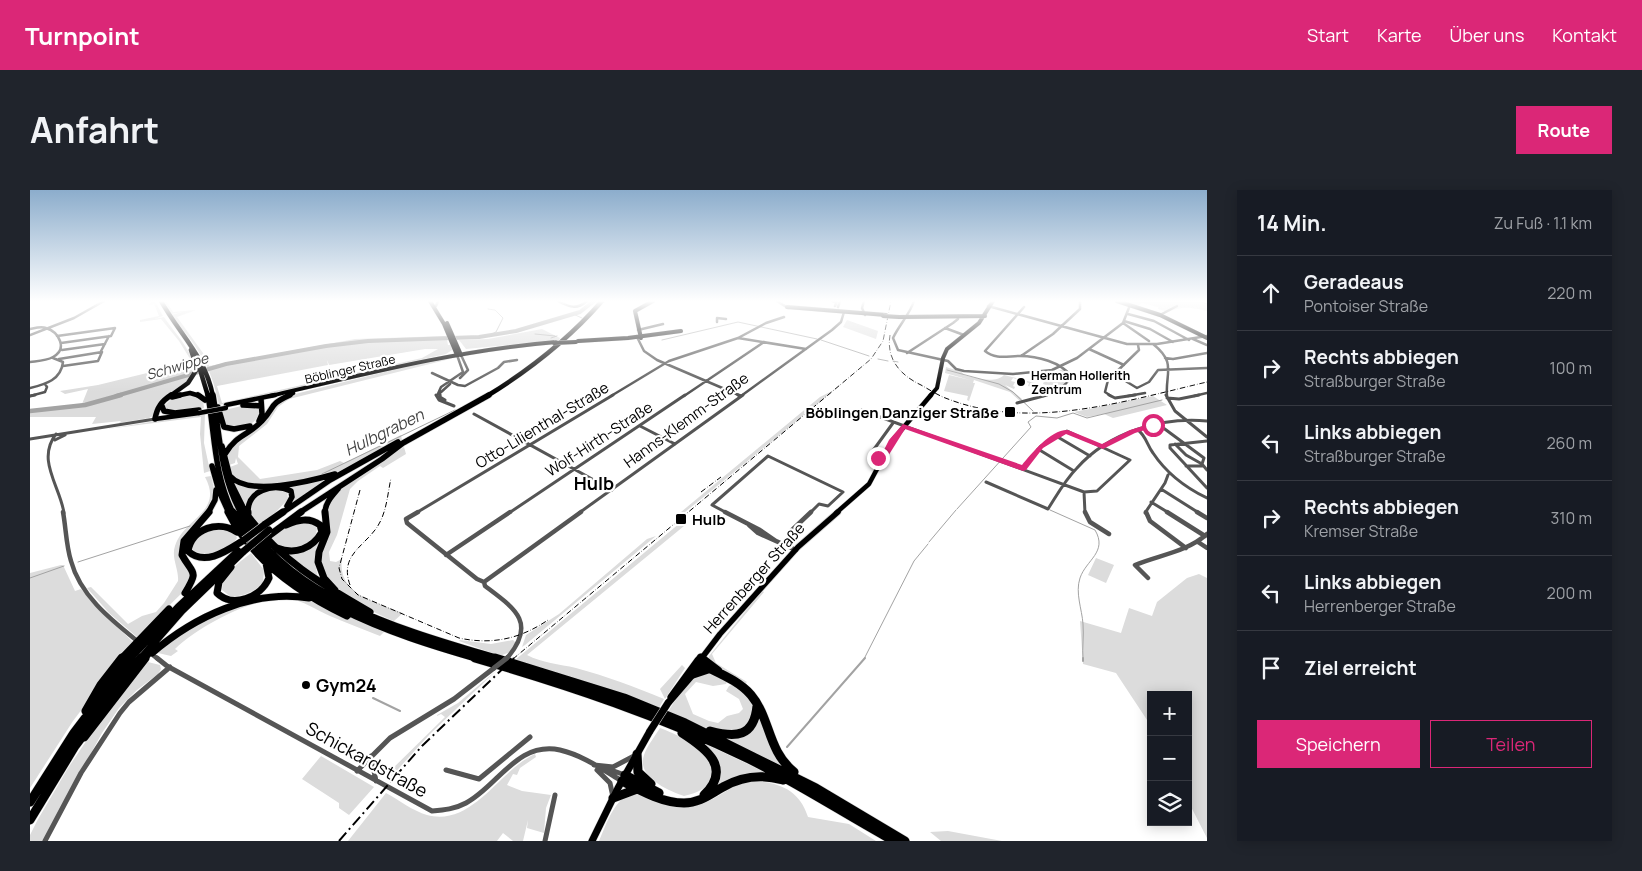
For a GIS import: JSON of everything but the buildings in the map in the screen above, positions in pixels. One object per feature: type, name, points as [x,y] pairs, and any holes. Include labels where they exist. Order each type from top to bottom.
[{"type":"highway","points":[[176,331],[191,350],[208,395],[214,455],[219,477],[229,505],[243,529],[268,557],[297,582],[346,611],[422,642],[580,691],[652,717],[816,792],[894,841]]},
{"type":"highway","points":[[177,331],[217,400],[224,427],[230,429],[250,426],[262,417],[261,401]]},
{"type":"highway","points":[[282,512],[350,468],[484,397],[531,367],[573,331]]},
{"type":"highway","points":[[82,722],[90,702],[143,636],[185,593],[242,545],[268,532],[406,440],[462,408],[506,386],[550,355],[576,331]]},
{"type":"highway","points":[[185,593],[193,580],[194,570],[183,556],[182,547],[188,536],[212,508],[216,497],[200,371]]},
{"type":"highway","points":[[155,419],[162,402],[186,386],[200,371]]},
{"type":"highway","points":[[155,419],[162,406],[173,397],[185,394],[198,394],[205,400]]},
{"type":"highway","points":[[225,456],[232,442],[265,418],[274,402],[293,394]]},
{"type":"highway","points":[[213,396],[223,470],[230,493],[244,519],[260,540],[278,558],[309,583],[378,623]]},
{"type":"highway","points":[[243,404],[261,401]]},
{"type":"highway","points":[[261,401],[265,418]]},
{"type":"highway","points":[[162,406],[164,410],[172,413],[199,412]]},
{"type":"highway","points":[[268,532],[312,495],[403,439]]},
{"type":"highway","points":[[218,441],[225,456],[237,498],[248,517],[272,546],[306,575],[380,617],[378,623]]},
{"type":"highway","points":[[268,532],[322,492],[391,451]]},
{"type":"highway","points":[[230,476],[241,484],[256,486],[320,478],[350,468]]},
{"type":"highway","points":[[339,595],[322,575],[318,565],[318,556],[326,534],[324,513],[327,502],[350,478]]},
{"type":"highway","points":[[215,481],[242,545]]},
{"type":"highway","points":[[248,517],[247,506],[250,499],[258,493],[272,487],[283,487],[292,493],[290,502],[268,532]]},
{"type":"highway","points":[[272,546],[286,552],[302,550],[316,541],[322,529],[316,522],[305,520],[290,523],[242,545],[205,558],[193,556],[187,549],[195,536],[214,527],[231,527],[242,545],[315,600],[340,613],[427,637],[622,698],[675,719],[753,755],[905,841]]},
{"type":"highway","points":[[242,545],[231,567],[220,582],[218,593],[223,599],[238,601],[252,596],[266,585],[270,577],[266,562]]},
{"type":"highway","points":[[30,802],[82,722],[125,665],[160,624],[242,545]]},
{"type":"highway","points":[[30,820],[71,750],[101,707],[142,655],[242,545]]},
{"type":"highway","points":[[71,750],[93,727],[178,620],[231,567]]},
{"type":"highway","points":[[142,663],[170,637],[207,616],[276,594],[294,594],[315,600]]},
{"type":"highway","points":[[701,658],[701,664],[710,670],[726,676]]},
{"type":"highway","points":[[701,658],[747,691],[757,706],[773,748],[780,760],[788,768],[810,781],[816,792]]},
{"type":"highway","points":[[693,674],[702,670],[710,670]]},
{"type":"highway","points":[[675,719],[682,719],[716,733],[736,735],[742,734],[755,722],[757,706]]},
{"type":"highway","points":[[623,778],[678,800],[690,800],[700,797],[711,789],[717,777],[717,769],[708,752],[699,743],[652,717]]},
{"type":"highway","points":[[637,754],[636,765],[639,775],[666,796]]},
{"type":"highway","points":[[623,778],[639,789],[674,802],[693,802],[707,797],[738,779],[760,775],[782,780],[816,792]]},
{"type":"highway","points":[[613,798],[639,789]]},
{"type":"main road","points":[[449,331],[451,335]]},
{"type":"main road","points":[[449,331],[460,356]]},
{"type":"main road","points":[[638,334],[676,331]]},
{"type":"main road","name":"Herrenberger Straße","points":[[592,841],[623,778],[650,730],[692,666],[805,540],[869,484],[903,426],[936,388],[940,379],[942,360],[949,346],[967,331]]},
{"type":"main road","points":[[1192,331],[1206,337]]},
{"type":"main road","points":[[638,334],[666,335]]},
{"type":"main road","name":"Böblinger Straße","points":[[261,401],[439,357],[460,356],[484,349],[628,338],[638,334]]},
{"type":"main road","name":"Böblinger Straße","points":[[577,342],[638,334]]},
{"type":"main road","name":"Böblinger Straße","points":[[226,407],[293,394],[448,357],[555,343]]},
{"type":"main road","points":[[456,346],[469,350],[484,349]]},
{"type":"main road","points":[[439,357],[452,352],[456,346]]},
{"type":"main road","name":"Böblinger Straße","points":[[155,419],[243,404]]},
{"type":"main road","name":"Herrenberger Straße","points":[[668,703],[693,674],[701,658]]},
{"type":"street","points":[[51,331],[57,336],[62,350]]},
{"type":"street","points":[[57,336],[90,331]]},
{"type":"street","points":[[63,366],[98,361],[113,331]]},
{"type":"street","points":[[641,331],[638,334],[646,353],[665,364],[741,396]]},
{"type":"street","name":"Otto-Lilienthal-Straße","points":[[484,582],[407,523],[406,519],[665,364],[689,353],[738,338],[749,331]]},
{"type":"street","name":"Hanns-Klemm-Straße","points":[[484,582],[830,331]]},
{"type":"street","points":[[897,331],[893,338],[898,350],[950,362],[958,370],[976,372],[1038,372],[1062,367],[1113,331]]},
{"type":"street","points":[[907,353],[940,331]]},
{"type":"street","points":[[955,331],[963,334]]},
{"type":"street","points":[[1003,331],[985,351],[993,356],[1004,358],[1021,356],[1062,367],[1071,376],[1068,383],[1052,392],[1017,403]]},
{"type":"street","points":[[1021,356],[1055,331]]},
{"type":"street","points":[[1081,331],[1138,345],[1206,337]]},
{"type":"street","points":[[1134,331],[1149,341]]},
{"type":"street","points":[[1154,331],[1173,342]]},
{"type":"street","points":[[1173,331],[1207,345]]},
{"type":"street","points":[[1192,339],[1197,334]]},
{"type":"street","points":[[61,343],[110,336]]},
{"type":"street","points":[[738,338],[806,349]]},
{"type":"street","name":"Wolf-Hirth-Straße","points":[[446,554],[764,342]]},
{"type":"street","points":[[53,358],[62,350],[105,344]]},
{"type":"street","points":[[1153,344],[1165,358],[1168,371],[1165,391],[1167,398],[1184,419],[1206,435]]},
{"type":"street","points":[[1114,374],[1145,393],[1117,398],[1106,394],[1106,386],[1114,374],[1139,350],[1138,345]]},
{"type":"street","points":[[1089,349],[1124,365]]},
{"type":"street","points":[[30,362],[101,353]]},
{"type":"street","points":[[1165,358],[1207,353]]},
{"type":"street","points":[[460,356],[467,373],[436,392],[438,399],[462,408]]},
{"type":"street","points":[[30,388],[45,384],[56,378],[63,366],[62,361],[59,359]]},
{"type":"street","points":[[432,373],[461,386],[470,385],[500,367],[504,362],[517,360]]},
{"type":"street","points":[[1137,388],[1149,382],[1158,370],[1207,368]]},
{"type":"street","points":[[30,396],[45,392],[47,387],[45,384]]},
{"type":"street","points":[[1167,398],[1179,399],[1207,393]]},
{"type":"street","points":[[861,410],[1084,492],[1097,491],[1130,460],[1068,431],[1056,436],[1038,449],[1023,468]]},
{"type":"street","name":"Böblinger Straße","points":[[30,438],[199,412]]},
{"type":"street","points":[[474,414],[612,490]]},
{"type":"street","points":[[986,482],[1048,509],[1074,471],[1103,447],[1138,430],[1158,424],[1184,419],[1207,421]]},
{"type":"street","points":[[883,459],[874,456],[872,452],[894,423]]},
{"type":"street","points":[[1158,424],[1205,459],[1203,465]]},
{"type":"street","points":[[640,426],[675,444]]},
{"type":"street","points":[[1138,430],[1145,435],[1149,448],[1168,475],[1188,489],[1207,498]]},
{"type":"street","points":[[53,442],[72,432]]},
{"type":"street","points":[[56,434],[58,436],[48,452],[48,466],[60,496],[66,544],[72,568],[95,604],[136,640]]},
{"type":"street","points":[[1056,436],[1090,456]]},
{"type":"street","points":[[42,437],[53,442]]},
{"type":"street","points":[[1207,441],[1170,445],[1170,448],[1207,488]]},
{"type":"street","points":[[1175,444],[1186,455],[1203,465],[1207,470]]},
{"type":"street","points":[[1038,449],[1074,471]]},
{"type":"street","points":[[776,541],[769,535],[712,504],[770,456],[843,492],[828,506],[818,504],[791,531]]},
{"type":"street","points":[[1186,466],[1203,465]]},
{"type":"street","points":[[1168,475],[1161,489],[1145,511],[1148,519],[1186,548]]},
{"type":"street","points":[[1161,489],[1207,518]]},
{"type":"street","points":[[1084,492],[1085,516],[1088,522],[1109,534]]},
{"type":"street","points":[[1148,578],[1135,565],[1151,557],[1186,548],[1198,542],[1206,535],[1151,502]]},
{"type":"street","points":[[751,526],[758,533],[796,550]]},
{"type":"street","points":[[785,545],[796,545],[805,540]]},
{"type":"street","points":[[1198,542],[1207,548]]},
{"type":"street","points":[[785,545],[788,553],[787,559]]},
{"type":"street","points":[[357,771],[390,738],[454,699],[508,657],[515,649],[522,636],[519,617],[516,611],[486,586],[484,582]]},
{"type":"street","name":"Schickardstraße","points":[[154,656],[170,668],[425,809],[432,811],[448,811],[468,803],[512,762],[532,751],[542,748],[560,750],[623,778]]},
{"type":"street","points":[[45,841],[81,773],[120,713],[129,702],[170,668]]},
{"type":"street","name":"Schickardstraße","points":[[446,770],[479,779],[530,737]]},
{"type":"street","points":[[592,765],[616,766],[637,754]]},
{"type":"street","points":[[371,756],[376,781]]},
{"type":"street","points":[[592,765],[609,781],[613,798]]},
{"type":"street","points":[[545,841],[555,795]]},
{"type":"shaded area","points":[[171,331],[174,331],[189,352],[194,368],[194,376],[169,395],[153,416],[119,423],[121,421],[92,424],[96,417],[30,417],[30,410],[82,404],[88,389],[65,394],[60,391],[98,385],[192,362]]},
{"type":"shaded area","points":[[184,331],[187,331],[203,353],[209,366],[355,339],[445,336],[444,340],[447,340],[448,345],[451,345],[452,350],[446,354],[219,405],[207,367]],"holes":[[[425,349],[438,349],[422,358],[222,403],[217,386],[328,365],[327,360],[329,365]]]},
{"type":"shaded area","points":[[529,331],[547,331],[560,338],[559,340],[466,349],[459,340],[488,339]]},
{"type":"shaded area","points":[[855,331],[878,331],[876,339]]},
{"type":"shaded area","points":[[454,358],[289,399],[278,407],[267,424],[239,446],[238,457],[260,479],[317,470],[340,461],[344,463],[401,435],[402,440],[343,470],[316,478],[266,484],[246,484],[232,476],[230,467],[238,464],[236,458],[235,463],[229,465],[228,455],[230,447],[260,425],[272,407],[291,395],[409,366]]},
{"type":"shaded area","points":[[946,367],[962,372],[964,375],[980,379],[991,380],[1004,375],[1035,383],[1033,387],[1028,386],[1029,383],[1013,378],[1011,381],[1015,382],[1014,389],[1005,385],[1022,399],[1020,401],[1010,392],[974,380],[973,383],[975,383],[969,401],[967,400],[968,396],[944,391],[949,375],[970,380],[945,373]]},
{"type":"shaded area","points":[[1063,369],[1069,376],[1064,385],[1057,388],[1043,384],[1045,379],[1031,375],[1053,373]]},
{"type":"shaded area","points":[[834,390],[685,512],[681,512],[820,397]]},
{"type":"shaded area","points":[[192,394],[203,400],[204,408],[191,411],[166,410],[164,406],[173,398]]},
{"type":"shaded area","points":[[1153,396],[1167,405],[1113,418],[1104,414],[1087,417],[1074,412]]},
{"type":"shaded area","points":[[246,405],[257,406],[260,410],[255,420],[244,426],[227,427],[220,411]]},
{"type":"shaded area","points":[[205,413],[204,443],[210,471],[204,473],[200,434],[201,417],[107,429]]},
{"type":"shaded area","points":[[404,447],[406,454],[383,468],[380,466],[350,489],[337,535],[329,552],[330,561],[336,562],[342,559],[342,571],[352,589],[371,601],[403,613],[394,621],[373,612],[338,590],[323,571],[320,557],[326,515],[337,491],[350,479]]},
{"type":"shaded area","points":[[211,476],[215,493],[214,501],[180,545],[179,552],[192,570],[186,589],[137,637],[109,613],[87,588],[91,587],[128,624],[142,616],[156,612],[178,581],[174,555],[175,546],[186,528],[206,507],[210,499],[210,489],[205,477]]},
{"type":"shaded area","points":[[329,477],[289,505],[294,498],[280,486],[250,497],[245,505],[234,483],[256,487]]},
{"type":"shaded area","points":[[269,489],[287,491],[288,499],[260,525],[250,513],[253,499]]},
{"type":"shaded area","points":[[296,522],[316,524],[317,530],[315,535],[308,543],[297,548],[286,548],[280,546],[272,539],[273,534]]},
{"type":"shaded area","points":[[680,523],[684,526],[527,655],[545,662],[576,668],[598,675],[664,699],[659,708],[515,660]]},
{"type":"shaded area","points":[[216,529],[233,531],[237,538],[228,547],[216,552],[203,553],[192,550],[195,538]]},
{"type":"shaded area","points":[[656,536],[522,647],[526,635],[559,614],[647,539]]},
{"type":"shaded area","points":[[319,542],[315,563],[318,578],[286,554],[311,548]]},
{"type":"shaded area","points":[[251,553],[264,570],[263,583],[248,593],[231,597],[222,590],[225,578],[232,569]]},
{"type":"shaded area","points":[[1096,558],[1114,565],[1106,583],[1088,575]]},
{"type":"shaded area","points":[[63,565],[75,591],[81,589],[98,609],[133,642],[73,721],[30,788],[30,573]]},
{"type":"shaded area","points":[[1199,574],[1207,578],[1207,838],[1192,809],[1192,691],[1147,691],[1147,720],[1116,673],[1083,664],[1080,621],[1121,633],[1129,608],[1152,616],[1157,602],[1187,578]]},
{"type":"shaded area","points":[[762,591],[764,592],[712,654],[716,663],[747,682],[744,685],[708,659]]},
{"type":"shaded area","points":[[305,597],[384,632],[380,636],[299,601],[274,599],[244,607],[212,622],[185,640],[175,649],[178,651],[171,656],[158,653],[187,627],[257,600]]},
{"type":"shaded area","points":[[460,640],[491,644],[513,640],[516,643],[510,652],[500,656]]},
{"type":"shaded area","points":[[148,662],[160,665],[161,669],[158,674],[137,690],[119,708],[102,733],[43,841],[30,841],[30,835],[37,821],[68,768],[95,728]]},
{"type":"shaded area","points":[[682,665],[685,668],[665,699],[660,689]]},
{"type":"shaded area","points":[[497,670],[430,734],[390,778],[378,773],[375,764],[378,763],[380,770],[386,775],[445,717],[441,714],[437,715],[458,703]]},
{"type":"shaded area","points":[[706,671],[727,682],[726,684],[713,686],[696,682],[685,694],[693,714],[718,723],[727,716],[739,713],[743,709],[739,699],[726,691],[729,686],[734,684],[753,703],[755,715],[741,732],[713,731],[668,712],[679,694],[689,683]]},
{"type":"shaded area","points":[[759,713],[787,770],[718,736],[736,738]]},
{"type":"shaded area","points":[[660,728],[686,740],[709,760],[712,769],[711,777],[706,785],[693,794],[684,796],[663,787],[655,782],[645,770],[643,763],[644,755]]},
{"type":"shaded area","points":[[701,742],[769,774],[712,791],[718,779]]},
{"type":"shaded area","points":[[535,754],[536,757],[520,768],[517,775],[513,774],[507,785],[522,791],[551,795],[546,808],[544,833],[527,828],[528,820],[523,841],[513,841],[503,833],[497,841],[348,841],[386,793],[427,815],[443,816],[458,813],[472,805],[509,772]]},
{"type":"shaded area","points":[[321,756],[374,787],[349,815],[339,808],[339,803],[302,779]]},
{"type":"shaded area","points":[[748,781],[758,781],[785,788],[799,799],[808,817],[849,824],[876,841],[599,841],[613,811],[624,798],[630,795],[638,794],[670,805],[689,807],[705,803]]},
{"type":"shaded area","points":[[948,831],[1002,841],[941,841],[930,832]]},
{"type":"waterway","points":[[490,335],[496,331]]},
{"type":"waterway","name":"Schwippe","points":[[116,396],[226,364],[326,346],[368,341],[479,337],[514,331]]},
{"type":"waterway","points":[[662,340],[698,331]]},
{"type":"waterway","points":[[782,331],[817,339]]},
{"type":"waterway","points":[[535,334],[555,336]]},
{"type":"waterway","name":"Hulbgraben","points":[[551,338],[557,336]]},
{"type":"waterway","points":[[821,340],[869,356]]},
{"type":"waterway","points":[[878,359],[888,361]]},
{"type":"waterway","points":[[893,361],[898,362]]},
{"type":"waterway","points":[[947,370],[999,384],[1013,392],[1033,411]]},
{"type":"waterway","name":"Schwippe","points":[[30,411],[85,405],[121,395]]},
{"type":"waterway","points":[[957,509],[1031,427],[1028,422],[1036,416],[1057,418],[1073,413],[1087,418],[1162,400]]},
{"type":"waterway","name":"Hulbgraben","points":[[322,474],[455,410]]},
{"type":"waterway","points":[[929,542],[956,510]]},
{"type":"waterway","points":[[1050,510],[1095,530],[1098,538],[1098,550],[1083,572],[1079,584],[1078,595],[1083,624],[1083,661]]},
{"type":"waterway","name":"Hulbgraben","points":[[78,562],[190,526]]},
{"type":"waterway","points":[[864,659],[914,561],[928,544]]},
{"type":"waterway","name":"Hulbgraben","points":[[30,578],[64,566]]},
{"type":"waterway","points":[[787,747],[865,658]]},
{"type":"waterway","points":[[373,698],[400,711]]},
{"type":"railway","points":[[513,659],[871,359],[883,341],[885,331]]},
{"type":"railway","points":[[890,335],[889,344],[893,359],[901,371],[913,381],[945,398],[980,408],[1012,413],[1078,410],[1207,382]]},
{"type":"railway","points":[[701,492],[721,477]]},
{"type":"railway","points":[[350,585],[347,574],[348,564],[381,520],[391,478]]},
{"type":"railway","points":[[360,490],[339,568],[342,579],[358,595],[459,638],[471,640],[505,639],[527,632],[548,620]]},
{"type":"railway","points":[[339,841],[422,746],[514,658]]},
{"type":"place","name":"Herman Hollerith Zentrum","points":[[1021,382]]},
{"type":"place","name":"Böblingen Danziger Straße","points":[[1010,412]]},
{"type":"place","name":"Hulb","points":[[681,519]]},
{"type":"place","name":"Gym24","points":[[306,685]]},
{"type":"district","name":"Hulb","points":[[594,483]]},
{"type":"route","points":[[878,458],[883,459],[903,426],[1023,468],[1041,446],[1066,431],[1103,447],[1118,438],[1153,425]]}]
